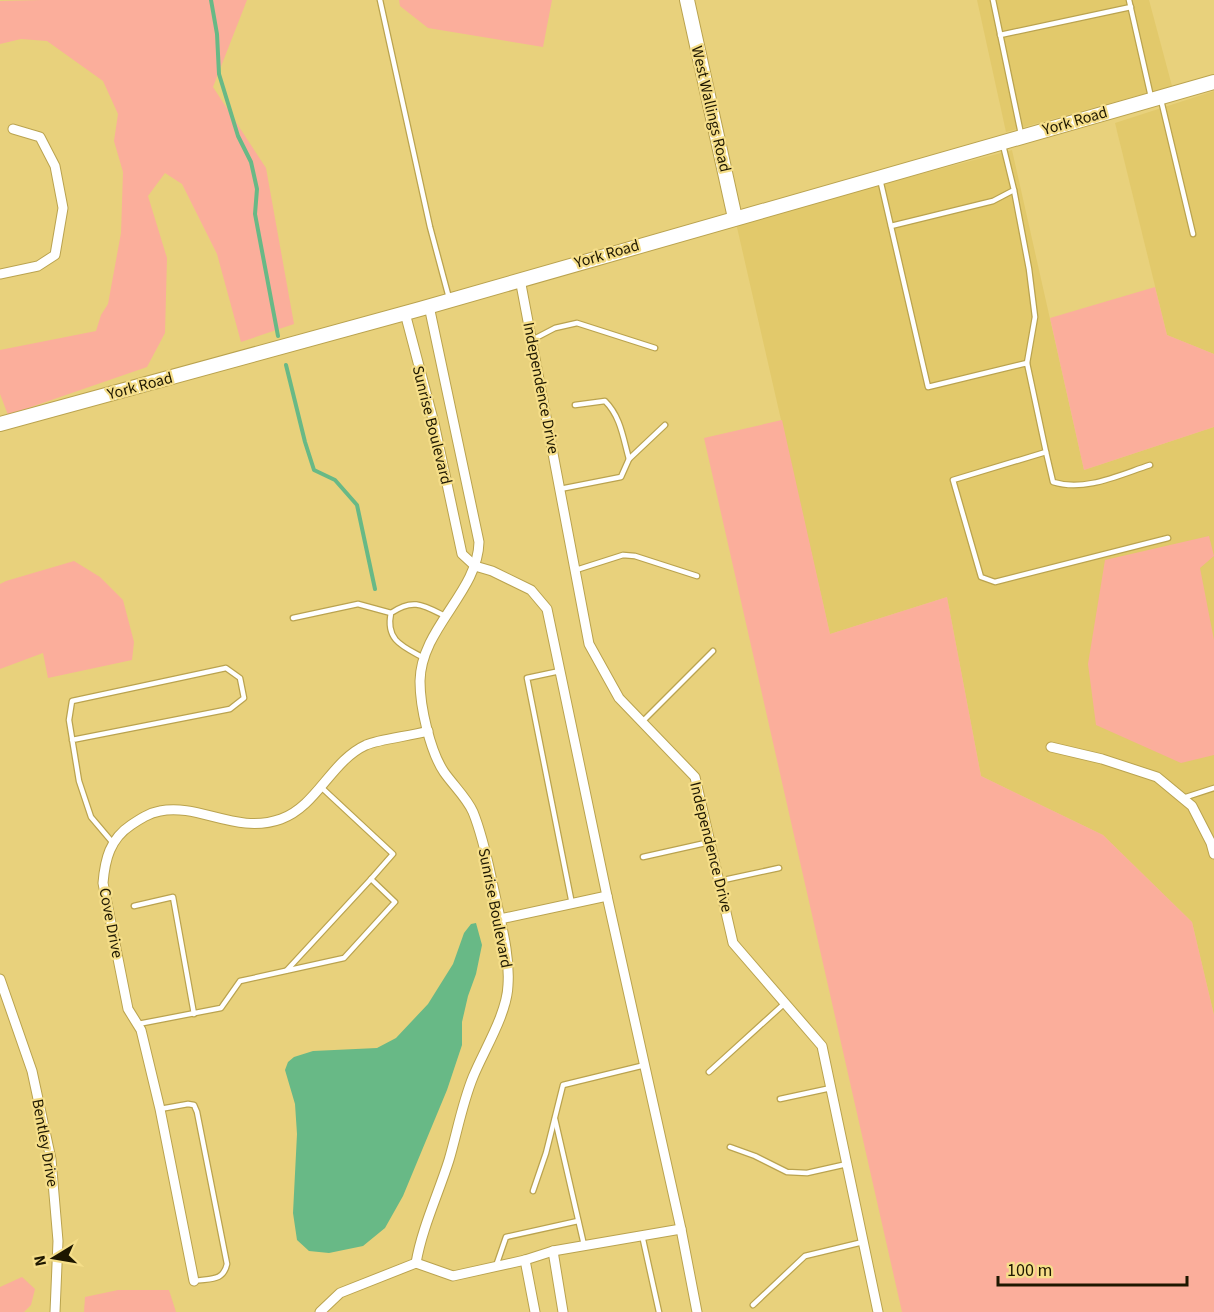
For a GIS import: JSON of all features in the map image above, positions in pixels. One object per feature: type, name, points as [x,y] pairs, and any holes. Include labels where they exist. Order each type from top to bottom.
[{"type":"street","name":"West Wallings Road","points":[[687,0],[735,218]]},
{"type":"street","name":"York Road","points":[[0,424],[405,313],[1214,82]]},
{"type":"street","points":[[0,274],[38,266],[55,255],[63,208],[55,166],[40,137],[13,129]]},
{"type":"street","name":"Independence Drive","points":[[520,279],[589,644],[619,698],[695,777],[734,943],[822,1046],[878,1312]]},
{"type":"street","name":"Sunrise Boulevard","points":[[416,1263],[424,1229],[437,1197],[472,1080],[502,1011],[508,987],[507,961],[484,842],[472,810],[443,770],[433,751],[420,682],[424,658],[433,636],[475,566],[479,542],[429,306]]},
{"type":"street","name":"Sunrise Boulevard","points":[[405,313],[434,423],[462,554],[475,566]]},
{"type":"street","points":[[475,566],[492,571],[531,590],[547,609],[697,1312]]},
{"type":"street","points":[[112,843],[130,826],[160,811],[174,810],[237,823],[261,824],[282,819],[296,810],[344,762],[366,745],[428,731]]},
{"type":"street","points":[[1051,747],[1101,759],[1157,777],[1192,806],[1211,843],[1214,854]]},
{"type":"street","name":"Cove Drive","points":[[112,843],[105,863],[103,884],[128,1009],[141,1030],[160,1109],[194,1281]]},
{"type":"street","points":[[500,919],[607,896]]},
{"type":"street","name":"Bentley Drive","points":[[0,979],[32,1071],[51,1159],[58,1241],[55,1312]]},
{"type":"street","points":[[320,1312],[340,1293],[416,1263],[453,1276],[525,1260],[553,1251],[681,1229]]},
{"type":"street","points":[[553,1251],[563,1312]]},
{"type":"street","points":[[525,1260],[535,1312]]},
{"type":"lane","points":[[380,0],[430,227],[450,300]]},
{"type":"lane","points":[[993,0],[1022,136]]},
{"type":"lane","points":[[1129,0],[1193,234]]},
{"type":"lane","points":[[1000,35],[1131,7]]},
{"type":"lane","points":[[1002,142],[1029,269],[1035,317],[1028,363],[1053,482],[1066,486],[1089,484],[1150,465]]},
{"type":"lane","points":[[880,177],[928,387],[1028,363]]},
{"type":"lane","points":[[891,226],[993,201],[1014,190]]},
{"type":"lane","points":[[532,340],[555,328],[577,323],[655,348]]},
{"type":"lane","points":[[575,405],[605,401],[614,411],[622,429],[629,459]]},
{"type":"lane","points":[[560,489],[621,477],[629,459],[665,425]]},
{"type":"lane","points":[[1046,452],[953,480],[981,577],[995,582],[1168,538]]},
{"type":"lane","points":[[576,570],[623,555],[634,556],[697,576]]},
{"type":"lane","points":[[293,618],[358,604],[391,613]]},
{"type":"lane","points":[[424,658],[399,645],[392,635],[389,622],[391,613],[402,605],[420,604],[445,616]]},
{"type":"lane","points":[[642,722],[713,651]]},
{"type":"lane","points":[[72,740],[230,709],[244,698],[240,678],[226,668],[72,701],[69,720],[72,740],[79,781],[91,817],[112,843]]},
{"type":"lane","points":[[560,671],[527,678],[572,904]]},
{"type":"lane","points":[[286,971],[393,854],[321,787]]},
{"type":"lane","points":[[1183,798],[1214,788]]},
{"type":"lane","points":[[643,857],[710,842]]},
{"type":"lane","points":[[719,881],[779,868]]},
{"type":"lane","points":[[138,1024],[221,1008],[240,981],[344,958],[395,902],[371,879]]},
{"type":"lane","points":[[134,906],[173,897],[194,1014]]},
{"type":"lane","points":[[710,1072],[785,1003]]},
{"type":"lane","points":[[533,1191],[546,1153],[563,1085],[645,1065]]},
{"type":"lane","points":[[780,1099],[831,1088]]},
{"type":"lane","points":[[160,1109],[194,1105],[200,1124],[227,1264],[225,1273],[221,1277],[194,1281]]},
{"type":"lane","points":[[555,1118],[584,1245]]},
{"type":"lane","points":[[730,1147],[787,1172],[807,1173],[847,1164]]},
{"type":"lane","points":[[496,1266],[506,1237],[578,1221]]},
{"type":"lane","points":[[642,1235],[659,1312]]},
{"type":"lane","points":[[753,1305],[805,1256],[863,1242]]},
{"type":"shaded area","points":[[247,0],[213,87],[266,168],[294,324],[241,342],[217,254],[182,184],[165,173],[148,196],[167,258],[165,333],[147,367],[8,415],[0,394],[0,350],[96,331],[101,315],[108,304],[121,233],[123,172],[114,141],[118,114],[103,81],[47,41],[21,39],[0,44],[0,1]]},
{"type":"shaded area","points":[[399,0],[552,0],[543,47],[428,28],[400,6]]},
{"type":"shaded area","points":[[977,0],[1149,0],[1172,86],[1006,132]]},
{"type":"shaded area","points":[[1214,91],[1214,354],[1167,335],[1115,123]]},
{"type":"shaded area","points":[[1012,150],[1084,470],[1214,427],[1214,1015],[1192,922],[1103,835],[981,776],[947,597],[830,634],[736,223]]},
{"type":"shaded area","points":[[1155,287],[1167,335],[1214,354],[1214,427],[1084,470],[1050,318]]},
{"type":"shaded area","points":[[782,420],[830,634],[947,597],[981,776],[1103,835],[1192,922],[1214,1015],[1214,1312],[902,1312],[704,438]]},
{"type":"shaded area","points":[[1209,536],[1214,556],[1200,568],[1214,640],[1214,755],[1181,763],[1096,725],[1088,664],[1105,560]]},
{"type":"shaded area","points":[[74,561],[100,577],[123,600],[134,642],[132,660],[48,678],[43,653],[0,669],[0,584]]},
{"type":"shaded area","points":[[476,923],[482,945],[462,1022],[462,1045],[447,1090],[403,1196],[385,1228],[363,1246],[329,1253],[309,1251],[297,1240],[293,1213],[297,1134],[295,1104],[285,1070],[288,1062],[294,1057],[313,1051],[377,1048],[396,1038],[428,1004],[453,964],[464,933],[471,924]]},
{"type":"shaded area","points":[[22,1277],[35,1289],[31,1305],[24,1312],[0,1312],[0,1287]]},
{"type":"shaded area","points":[[118,1290],[169,1290],[176,1312],[84,1312],[85,1297]]},
{"type":"waterway","points":[[211,0],[217,34],[219,74],[238,136],[251,162],[257,189],[255,214],[278,336]]},
{"type":"waterway","points":[[286,365],[314,470],[335,480],[357,505],[375,589]]}]
